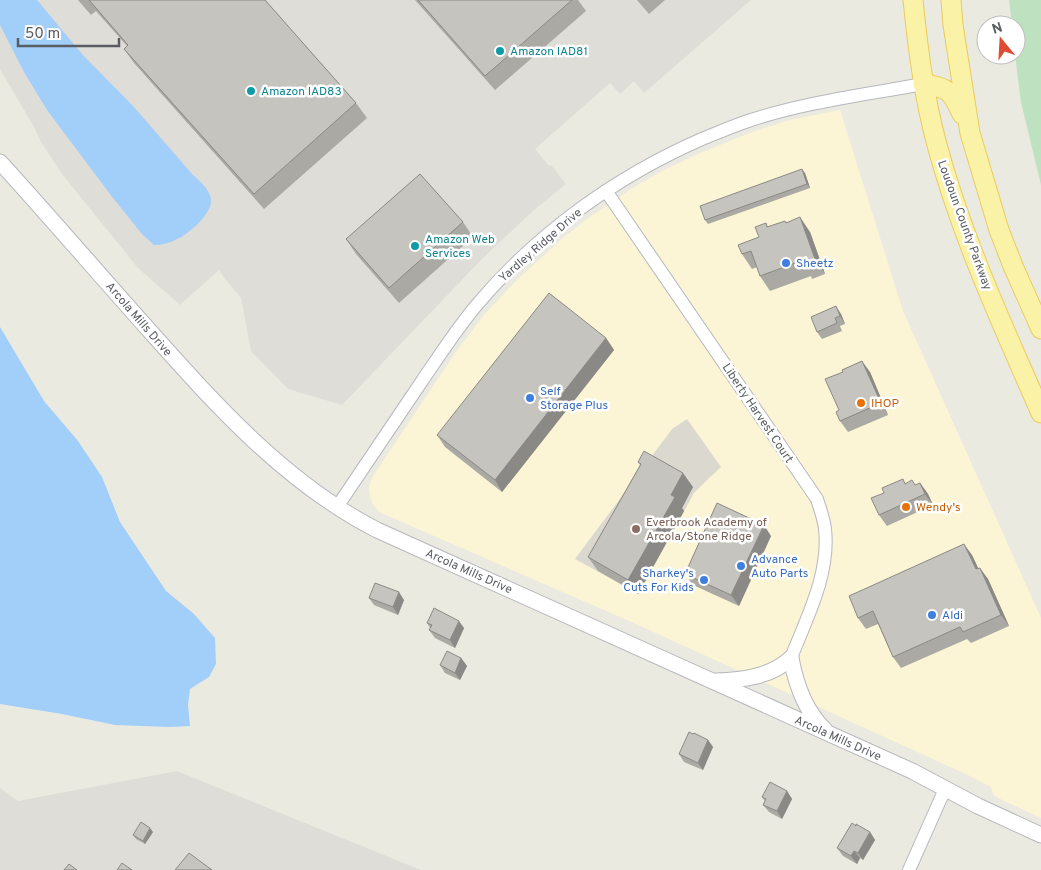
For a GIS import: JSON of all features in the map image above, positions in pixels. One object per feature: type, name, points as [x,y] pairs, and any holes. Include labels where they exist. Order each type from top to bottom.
[{"type":"main road","name":"Loudoun County Parkway","points":[[913,0],[923,84],[937,146],[954,201],[996,310],[1041,413]]},
{"type":"main road","points":[[951,0],[952,25],[970,133],[999,230],[1041,329]]},
{"type":"main road","points":[[923,84],[940,87],[949,91],[954,97],[970,133]]},
{"type":"street","name":"Yardley Ridge Drive","points":[[337,507],[453,336],[475,307],[515,264],[580,208],[636,172],[683,148],[746,121],[832,99],[923,84]]},
{"type":"street","name":"Arcola Mills Drive","points":[[0,162],[191,378],[276,460],[337,507],[377,530],[912,771],[978,806],[1041,836]]},
{"type":"street","name":"Liberty Harvest Court","points":[[606,191],[817,499],[825,528],[823,568],[818,588],[791,658]]},
{"type":"street","points":[[713,681],[741,679],[772,672],[791,658]]},
{"type":"street","points":[[791,658],[795,677],[804,700],[812,716],[828,733]]},
{"type":"street","points":[[908,870],[946,789]]},
{"type":"shaded area","points":[[0,0],[751,0],[644,93],[634,81],[620,94],[610,83],[535,149],[566,184],[534,210],[483,258],[342,405],[288,389],[251,351],[241,298],[219,270],[180,305],[138,268],[62,174],[41,142],[0,69]]},
{"type":"shaded area","points":[[840,110],[903,311],[1041,618],[1041,818],[998,798],[993,794],[991,787],[968,775],[627,620],[379,512],[370,497],[369,487],[375,473],[456,352],[484,315],[516,281],[564,237],[636,186],[698,154],[752,132],[786,121]]},
{"type":"shaded area","name":"Everbrook Academy of Arcola/Stone Ridge","points":[[687,419],[721,467],[694,493],[639,594],[575,559],[672,429]]},
{"type":"shaded area","points":[[177,771],[421,870],[0,870],[0,788],[18,801]]},
{"type":"green space","points":[[1009,0],[1041,0],[1041,185],[1021,102],[1016,65],[1026,65],[1026,15],[1011,15]]},
{"type":"water","points":[[0,0],[37,0],[82,54],[133,106],[204,186],[210,195],[211,205],[194,228],[169,243],[160,245],[154,245],[142,234],[47,110],[24,72],[0,25]]},
{"type":"water","points":[[0,327],[44,401],[78,441],[102,477],[120,522],[166,591],[194,614],[215,638],[216,664],[209,677],[190,689],[188,705],[190,726],[115,725],[0,704]]},
{"type":"building","name":"Amazon IAD83","points":[[89,0],[265,0],[356,103],[254,194],[124,49],[128,45]]},
{"type":"building","name":"Amazon IAD81","points":[[418,0],[572,0],[485,76]]},
{"type":"building","points":[[802,169],[807,184],[705,220],[700,206]]},
{"type":"building","name":"Amazon Web Services","points":[[420,174],[463,222],[389,288],[346,239]]},
{"type":"building","points":[[800,217],[815,259],[802,264],[801,261],[760,276],[751,251],[742,254],[738,245],[759,237],[755,227],[766,223],[767,227],[785,221],[786,223]]},
{"type":"building","name":"Self Storage Plus","points":[[549,293],[606,338],[495,480],[437,435]]},
{"type":"building","points":[[836,306],[840,316],[835,318],[837,323],[817,332],[811,317]]},
{"type":"building","name":"IHOP","points":[[862,361],[881,403],[840,421],[836,412],[839,410],[825,379],[843,372],[842,370]]},
{"type":"building","points":[[644,451],[683,473],[671,495],[675,497],[628,580],[588,557],[641,464],[638,462]]},
{"type":"building","points":[[903,479],[905,484],[912,480],[915,485],[920,483],[925,494],[879,515],[871,498],[884,493],[882,488]]},
{"type":"building","points":[[717,503],[764,525],[731,595],[685,574]]},
{"type":"building","name":"Aldi","points":[[964,544],[976,569],[980,568],[1001,615],[963,632],[960,627],[893,657],[873,611],[858,618],[849,596]]},
{"type":"building","points":[[375,583],[399,592],[393,607],[369,598]]},
{"type":"building","points":[[434,608],[459,621],[450,640],[429,630],[432,625],[427,623]]},
{"type":"building","points":[[447,651],[461,658],[455,673],[440,665]]},
{"type":"building","points":[[689,732],[708,740],[698,763],[679,754]]},
{"type":"building","points":[[770,782],[787,791],[777,811],[763,805],[766,799],[762,797]]},
{"type":"building","points":[[141,822],[150,828],[143,841],[133,835]]},
{"type":"building","points":[[852,823],[870,832],[858,853],[854,851],[851,856],[837,848]]},
{"type":"building","points":[[189,853],[212,870],[175,870]]},
{"type":"building","points":[[122,863],[132,870],[117,870]]},
{"type":"building","points":[[69,864],[77,870],[64,870]]},
{"type":"place","name":"Amazon IAD81","points":[[500,51]]},
{"type":"place","name":"Amazon IAD83","points":[[251,91]]},
{"type":"place","name":"Amazon Web Services","points":[[415,246]]},
{"type":"place","name":"Sheetz","points":[[786,263]]},
{"type":"place","name":"Self Storage Plus","points":[[530,398]]},
{"type":"place","name":"IHOP","points":[[861,403]]},
{"type":"place","name":"Wendy's","points":[[906,507]]},
{"type":"place","name":"Everbrook Academy of Arcola/Stone Ridge","points":[[636,529]]},
{"type":"place","name":"Advance Auto Parts","points":[[741,566]]},
{"type":"place","name":"Sharkey's Cuts For Kids","points":[[704,580]]},
{"type":"place","name":"Aldi","points":[[932,615]]}]
